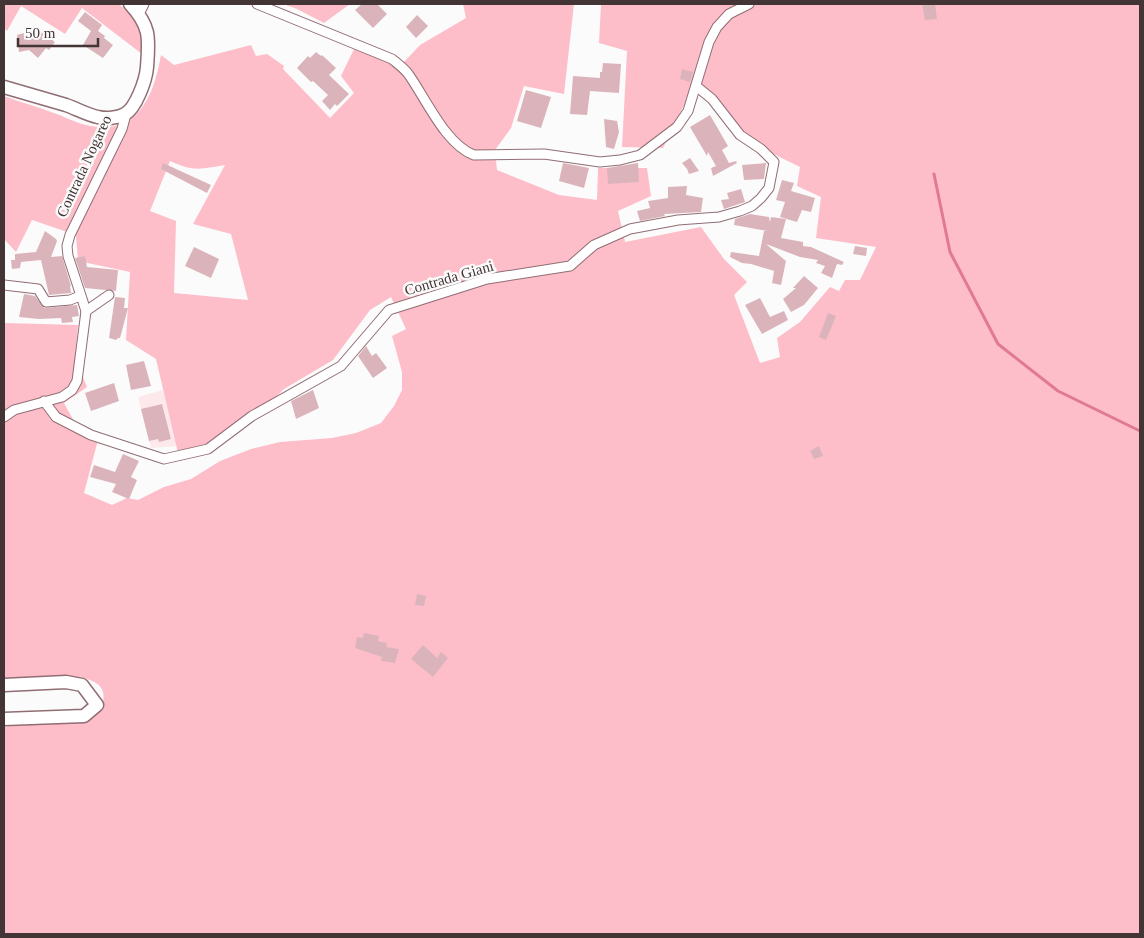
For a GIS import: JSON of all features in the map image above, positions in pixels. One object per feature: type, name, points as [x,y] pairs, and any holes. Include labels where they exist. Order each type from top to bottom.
[{"type":"street","points":[[126,114],[137,100],[146,72],[148,45],[148,29],[142,9],[130,4]]},
{"type":"street","points":[[257,4],[392,59],[408,73],[456,144],[466,152],[474,155],[544,154],[600,162],[640,155],[677,127],[688,111],[709,42],[717,27],[729,14],[749,4]]},
{"type":"street","name":"Contrada Giani","points":[[44,401],[56,417],[91,435],[146,454],[164,459],[208,449],[252,416],[341,366],[389,310],[487,279],[570,266],[594,245],[630,229],[678,220],[720,217],[752,206],[768,188],[774,162],[761,149],[740,135],[712,99],[696,86]]},
{"type":"street","name":"Contrada Nogareo","points":[[4,87],[82,110],[99,117],[126,114],[122,130],[70,235],[67,246],[68,256],[86,311],[77,381],[72,390],[62,397],[14,410],[4,417]]},
{"type":"street","points":[[4,284],[38,288],[46,302],[70,300],[80,296]]},
{"type":"street","points":[[86,311],[109,295]]},
{"type":"street","points":[[4,685],[66,682],[82,685],[98,705],[84,716],[4,719]]},
{"type":"shaded area","points":[[4,4],[119,4],[131,15],[141,31],[142,54],[82,8],[65,34],[21,6],[7,31],[4,28]]},
{"type":"shaded area","points":[[283,4],[350,4],[324,23]]},
{"type":"shaded area","points":[[463,4],[574,4],[564,94],[524,86],[511,128],[495,150],[497,170],[559,195],[597,200],[598,168],[647,168],[651,196],[618,211],[625,242],[701,227],[724,259],[747,282],[734,295],[760,363],[780,357],[777,338],[800,322],[830,287],[839,291],[845,280],[860,280],[876,247],[816,238],[821,197],[797,186],[800,167],[735,135],[712,97],[692,89],[663,148],[622,147],[627,51],[599,43],[601,4],[1140,4],[1140,934],[4,934],[4,727],[51,720],[102,706],[103,694],[102,689],[96,683],[80,677],[4,679],[4,323],[78,325],[75,358],[87,387],[64,403],[76,425],[99,436],[84,493],[112,505],[127,498],[138,500],[164,487],[191,479],[220,461],[251,449],[280,442],[332,438],[356,433],[381,423],[394,406],[402,390],[402,372],[392,336],[406,329],[391,297],[370,310],[333,360],[284,389],[253,419],[228,439],[178,453],[156,359],[126,340],[130,272],[78,261],[76,235],[32,220],[16,252],[4,239],[4,96],[81,124],[108,127],[121,124],[132,118],[141,109],[154,84],[161,55],[174,65],[251,45],[256,56],[267,54],[284,66],[283,69],[330,118],[354,93],[341,76],[354,49],[404,62],[420,45],[466,18]],"holes":[[[170,161],[197,169],[225,165],[193,224],[231,234],[248,300],[174,293],[176,221],[150,211]]]},
{"type":"shaded area","points":[[163,390],[178,446],[151,448],[138,397]]},
{"type":"building","points":[[362,4],[377,4],[387,14],[373,28],[355,10]]},
{"type":"building","points":[[922,4],[935,4],[937,19],[925,20]]},
{"type":"building","points":[[85,12],[102,25],[98,31],[113,45],[103,58],[83,45],[91,31],[78,21]]},
{"type":"building","points":[[417,15],[428,26],[416,38],[406,27]]},
{"type":"building","points":[[41,32],[55,42],[49,50],[46,48],[38,58],[29,50],[19,52],[17,35],[24,33],[25,36]]},
{"type":"building","points":[[316,52],[336,68],[329,75],[349,94],[330,110],[322,101],[328,95],[297,68],[308,56],[310,58]]},
{"type":"building","points":[[603,63],[621,64],[619,93],[590,91],[587,115],[570,114],[573,76],[600,78]]},
{"type":"building","points":[[682,69],[693,72],[690,82],[680,79]]},
{"type":"building","points":[[526,90],[551,97],[541,128],[517,121]]},
{"type":"building","points":[[710,115],[728,146],[722,150],[729,163],[736,161],[737,163],[713,176],[711,168],[716,166],[708,152],[707,156],[690,127]]},
{"type":"building","points":[[604,119],[617,121],[619,132],[614,149],[606,147]]},
{"type":"building","points":[[690,158],[699,171],[689,174],[682,163]]},
{"type":"building","points":[[163,163],[211,185],[207,193],[161,169]]},
{"type":"building","points":[[563,163],[589,168],[584,188],[559,181]]},
{"type":"building","points":[[638,163],[639,182],[608,184],[607,168]]},
{"type":"building","points":[[766,163],[764,179],[744,180],[742,165]]},
{"type":"building","points":[[782,180],[794,183],[791,191],[815,198],[811,212],[802,210],[797,222],[780,217],[785,202],[776,200]]},
{"type":"building","points":[[687,186],[686,195],[703,198],[701,212],[664,214],[665,216],[640,221],[637,211],[650,208],[648,201],[668,198],[668,187]]},
{"type":"building","points":[[741,189],[745,202],[724,209],[721,200],[729,199],[727,193]]},
{"type":"building","points":[[750,214],[769,217],[770,222],[771,217],[786,219],[781,238],[803,242],[803,246],[811,247],[844,262],[842,265],[837,264],[832,278],[821,273],[825,266],[816,263],[818,260],[800,257],[766,244],[786,261],[781,285],[772,283],[774,271],[742,263],[730,257],[731,252],[759,256],[764,231],[767,231],[734,225],[735,219]]},
{"type":"building","points":[[45,231],[57,241],[51,257],[62,256],[71,286],[71,293],[49,295],[41,260],[21,262],[20,268],[12,269],[11,260],[15,260],[15,254],[36,252]]},
{"type":"building","points":[[855,246],[867,248],[866,256],[853,254]]},
{"type":"building","points":[[194,247],[219,259],[211,278],[185,266]]},
{"type":"building","points":[[85,256],[87,267],[118,270],[116,291],[85,288],[75,258]]},
{"type":"building","points":[[804,276],[818,288],[804,305],[791,312],[783,299],[796,288],[793,288]]},
{"type":"building","points":[[24,294],[35,296],[44,308],[77,305],[79,316],[72,317],[73,322],[62,323],[61,318],[39,319],[19,317]]},
{"type":"building","points":[[115,297],[125,298],[124,308],[128,308],[120,338],[116,340],[109,338]]},
{"type":"building","points":[[760,298],[770,317],[784,311],[788,320],[762,334],[745,305]]},
{"type":"building","points":[[828,313],[836,316],[826,340],[819,337]]},
{"type":"building","points":[[366,346],[372,356],[376,353],[387,368],[373,378],[358,356]]},
{"type":"building","points":[[144,361],[151,386],[131,390],[126,365]]},
{"type":"building","points":[[114,383],[119,401],[91,411],[85,393]]},
{"type":"building","points":[[313,390],[319,408],[296,419],[291,401]]},
{"type":"building","points":[[162,404],[171,439],[159,442],[158,439],[149,441],[141,409]]},
{"type":"building","points":[[819,446],[823,456],[814,459],[810,451]]},
{"type":"building","points":[[123,454],[139,461],[131,477],[137,480],[129,499],[112,492],[116,484],[90,477],[94,465],[115,472]]},
{"type":"building","points":[[417,594],[426,596],[424,606],[415,605]]},
{"type":"building","points":[[364,633],[379,636],[378,641],[387,643],[386,647],[399,649],[395,663],[381,661],[382,657],[355,648],[357,637],[363,638]]},
{"type":"building","points":[[423,645],[437,658],[441,652],[448,658],[433,677],[411,659]]},
{"type":"waterway","points":[[934,174],[950,252],[998,344],[1058,391],[1140,431]]}]
